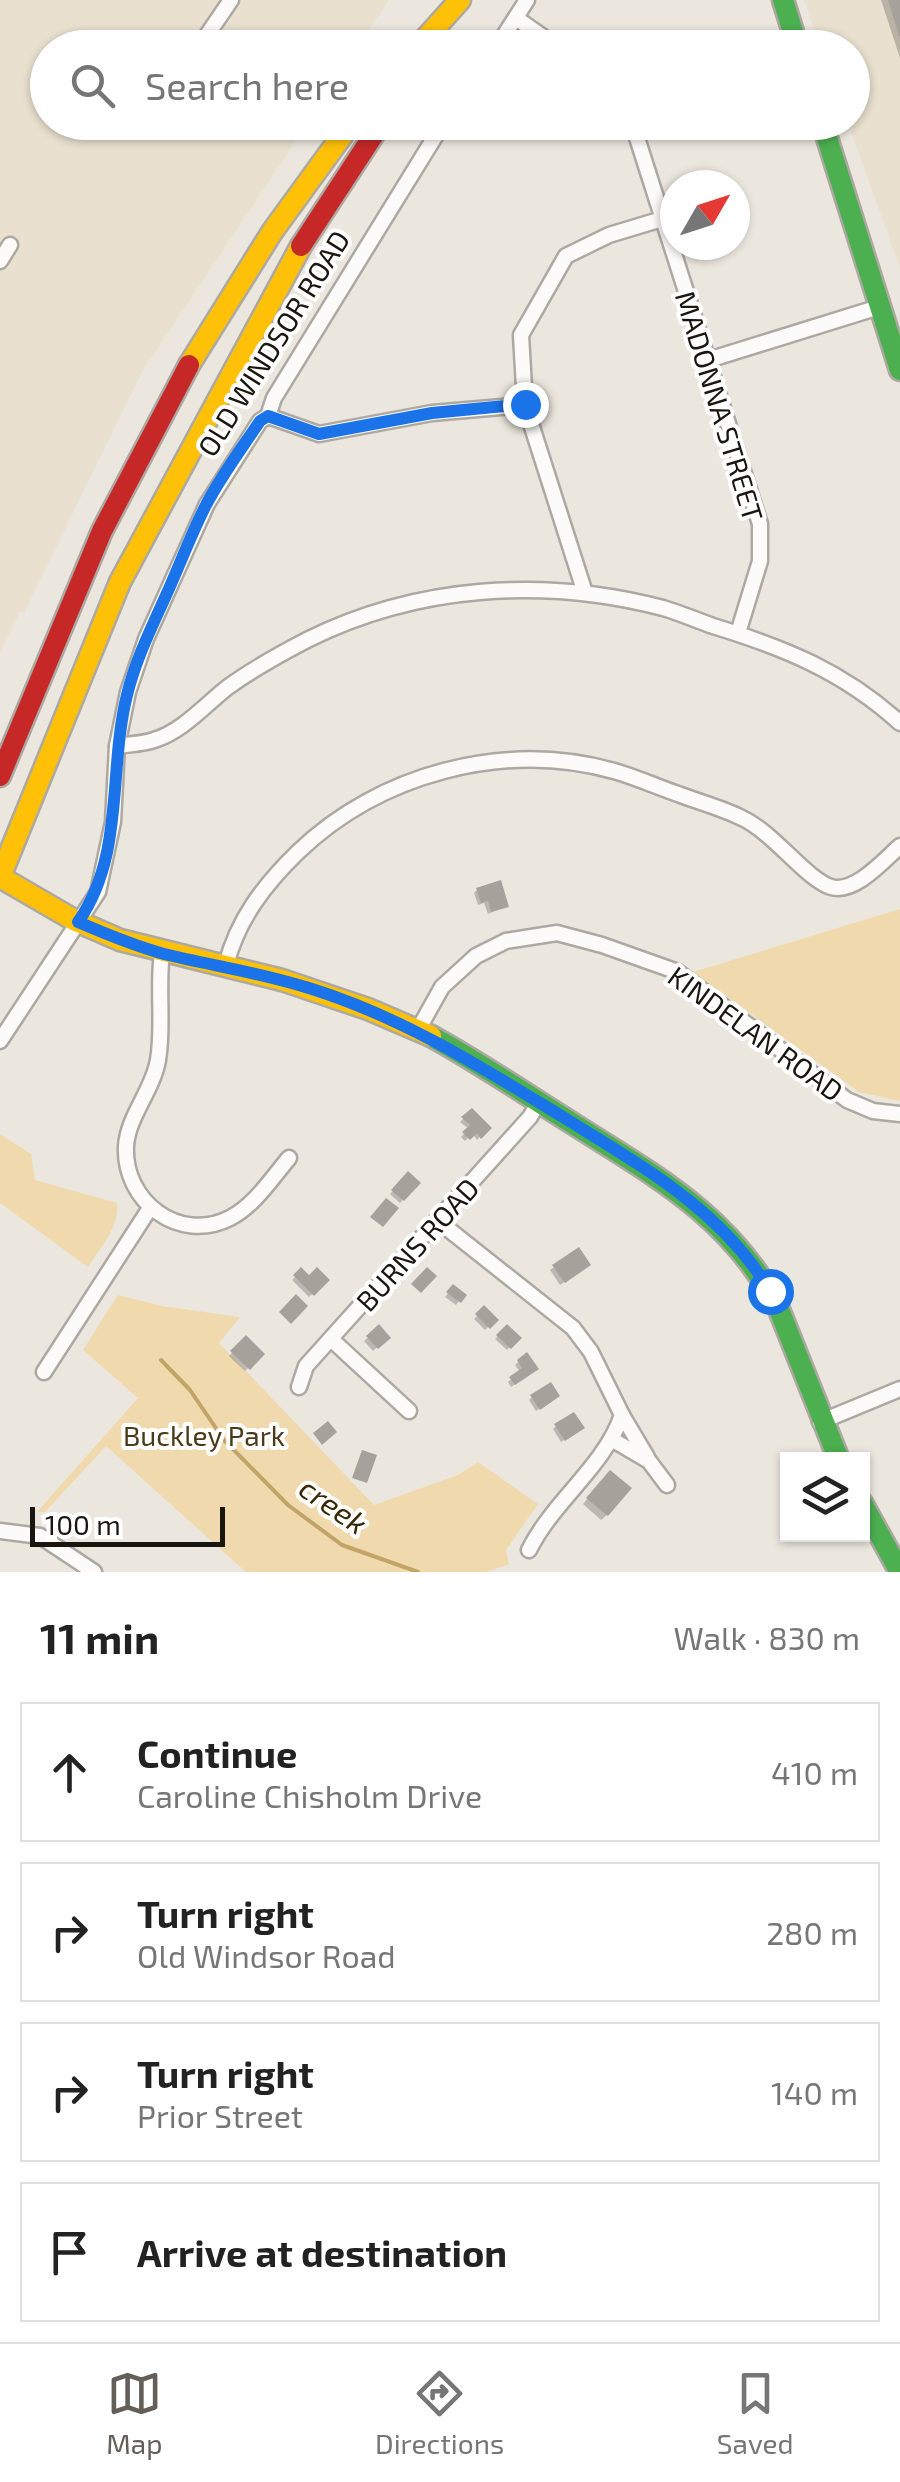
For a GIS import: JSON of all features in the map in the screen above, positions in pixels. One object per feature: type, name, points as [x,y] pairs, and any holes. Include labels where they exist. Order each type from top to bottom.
[{"type":"main road","points":[[433,30],[460,0]]},
{"type":"main road","points":[[449,30],[470,0]]},
{"type":"main road","points":[[784,0],[793,30]]},
{"type":"main road","name":"OLD WINDSOR ROAD","points":[[0,776],[75,590],[146,445],[244,272],[338,140]]},
{"type":"main road","name":"OLD WINDSOR ROAD","points":[[0,877],[120,582],[272,297],[325,206],[370,140]]},
{"type":"main road","points":[[828,140],[900,370]]},
{"type":"main road","points":[[0,877],[78,922],[162,953],[226,965],[334,996],[418,1030],[672,1186],[728,1232],[761,1275],[780,1312],[835,1452]]},
{"type":"main road","points":[[870,1518],[900,1572]]},
{"type":"street","points":[[210,30],[230,0]]},
{"type":"street","points":[[508,30],[528,0]]},
{"type":"street","points":[[516,18],[533,30]]},
{"type":"street","name":"OLD WINDSOR ROAD","points":[[0,1041],[94,901],[114,822],[117,746],[128,692],[146,639],[206,504],[260,421],[268,416],[284,381],[433,140]]},
{"type":"street","name":"MADONNA STREET","points":[[638,140],[660,213]]},
{"type":"street","points":[[585,593],[525,404],[521,335],[566,256],[596,240],[660,220]]},
{"type":"street","points":[[0,260],[10,245]]},
{"type":"street","name":"MADONNA STREET","points":[[675,260],[760,524],[760,561],[738,633]]},
{"type":"street","points":[[706,361],[879,307]]},
{"type":"street","points":[[268,416],[319,434],[432,413],[525,404]]},
{"type":"street","points":[[117,746],[154,741],[170,733],[274,657],[382,610],[482,591],[536,589],[585,593],[666,609],[738,633],[832,671],[869,694],[900,723]]},
{"type":"street","points":[[226,965],[243,917],[274,877],[319,832],[383,792],[453,769],[495,762],[538,761],[612,771],[743,818],[774,838],[820,881],[840,888],[862,878],[900,846]]},
{"type":"street","name":"KINDELAN ROAD","points":[[418,1030],[442,987],[476,956],[506,941],[557,933],[602,944],[678,972],[847,1100],[873,1111],[900,1114]]},
{"type":"street","points":[[162,953],[158,980],[159,1056],[152,1084],[128,1133],[131,1180],[150,1208],[182,1224],[221,1222],[245,1207],[290,1158]]},
{"type":"street","name":"BURNS ROAD","points":[[299,1388],[306,1366],[530,1117],[539,1102]]},
{"type":"street","points":[[44,1372],[150,1208]]},
{"type":"street","points":[[438,1221],[573,1328],[649,1461],[667,1485]]},
{"type":"street","points":[[331,1339],[409,1412]]},
{"type":"street","points":[[820,1422],[900,1389]]},
{"type":"street","points":[[529,1550],[540,1528],[613,1440],[622,1414]]},
{"type":"street","points":[[613,1440],[649,1461]]},
{"type":"street","points":[[0,1531],[40,1536],[94,1572]]},
{"type":"shaded area","points":[[0,0],[389,0],[369,30],[30,30],[30,140],[297,140],[142,372],[24,613],[20,611],[0,653]]},
{"type":"shaded area","points":[[804,0],[900,0],[900,268],[854,140],[870,140],[870,30],[815,30]]},
{"type":"green space","points":[[900,909],[900,1101],[859,1092],[693,972]]},
{"type":"green space","points":[[0,1134],[31,1154],[35,1180],[117,1203],[112,1229],[88,1267],[0,1203]]},
{"type":"green space","name":"Buckley Park","points":[[118,1295],[162,1306],[240,1317],[219,1343],[374,1505],[458,1475],[478,1462],[538,1504],[506,1550],[509,1564],[487,1572],[246,1572],[106,1446],[45,1512],[37,1512],[138,1398],[83,1350]]},
{"type":"building","points":[[888,0],[900,0],[900,36],[899,36]]},
{"type":"building","points":[[501,880],[509,907],[491,912],[488,901],[481,903],[476,888]]},
{"type":"building","points":[[472,1108],[492,1128],[481,1139],[477,1133],[470,1140],[462,1132],[470,1125],[461,1117]]},
{"type":"building","points":[[408,1171],[421,1183],[404,1201],[391,1190]]},
{"type":"building","points":[[386,1198],[399,1208],[383,1227],[370,1217]]},
{"type":"building","points":[[579,1247],[591,1265],[565,1283],[552,1265]]},
{"type":"building","points":[[301,1267],[309,1275],[317,1267],[330,1280],[314,1296],[293,1275]]},
{"type":"building","points":[[427,1267],[437,1276],[421,1293],[411,1284]]},
{"type":"building","points":[[453,1284],[467,1295],[461,1303],[446,1292]]},
{"type":"building","points":[[296,1294],[308,1306],[291,1324],[279,1312]]},
{"type":"building","points":[[484,1305],[499,1320],[490,1329],[475,1314]]},
{"type":"building","points":[[379,1324],[391,1338],[378,1349],[366,1336]]},
{"type":"building","points":[[507,1324],[522,1338],[511,1349],[496,1335]]},
{"type":"building","points":[[246,1335],[265,1354],[250,1370],[230,1351]]},
{"type":"building","points":[[527,1352],[539,1369],[515,1385],[509,1377],[522,1368],[517,1360]]},
{"type":"building","points":[[551,1382],[560,1396],[540,1410],[530,1395]]},
{"type":"building","points":[[574,1412],[585,1428],[565,1441],[554,1424]]},
{"type":"building","points":[[328,1421],[337,1432],[322,1445],[313,1433]]},
{"type":"building","points":[[362,1450],[377,1455],[367,1483],[352,1478]]},
{"type":"building","points":[[610,1470],[632,1488],[608,1516],[586,1498]]},
{"type":"waterway","name":"creek","points":[[161,1360],[190,1390],[224,1440],[288,1505],[342,1545],[418,1572]]},
{"type":"traffic: fast","points":[[783,0],[792,30]]},
{"type":"traffic: fast","points":[[828,140],[900,370]]},
{"type":"traffic: fast","points":[[431,1036],[635,1163],[715,1224],[759,1275],[778,1307],[836,1452]]},
{"type":"traffic: fast","points":[[870,1518],[900,1572]]},
{"type":"traffic: slow","points":[[433,30],[460,0]]},
{"type":"traffic: slow","points":[[189,365],[272,232],[339,140]]},
{"type":"traffic: slow","points":[[0,877],[120,582],[301,246]]},
{"type":"traffic: slow","points":[[0,877],[74,920],[120,940],[282,980],[368,1009],[431,1036]]},
{"type":"traffic: jam","points":[[301,246],[370,140]]},
{"type":"traffic: jam","points":[[0,776],[102,531],[189,365]]},
{"type":"route","points":[[525,404],[432,413],[319,434],[268,416],[260,421],[206,504],[146,639],[128,692],[117,746],[114,822],[106,864],[94,901],[78,922],[162,953],[311,988],[418,1030],[672,1186],[728,1232],[770,1291]]}]
